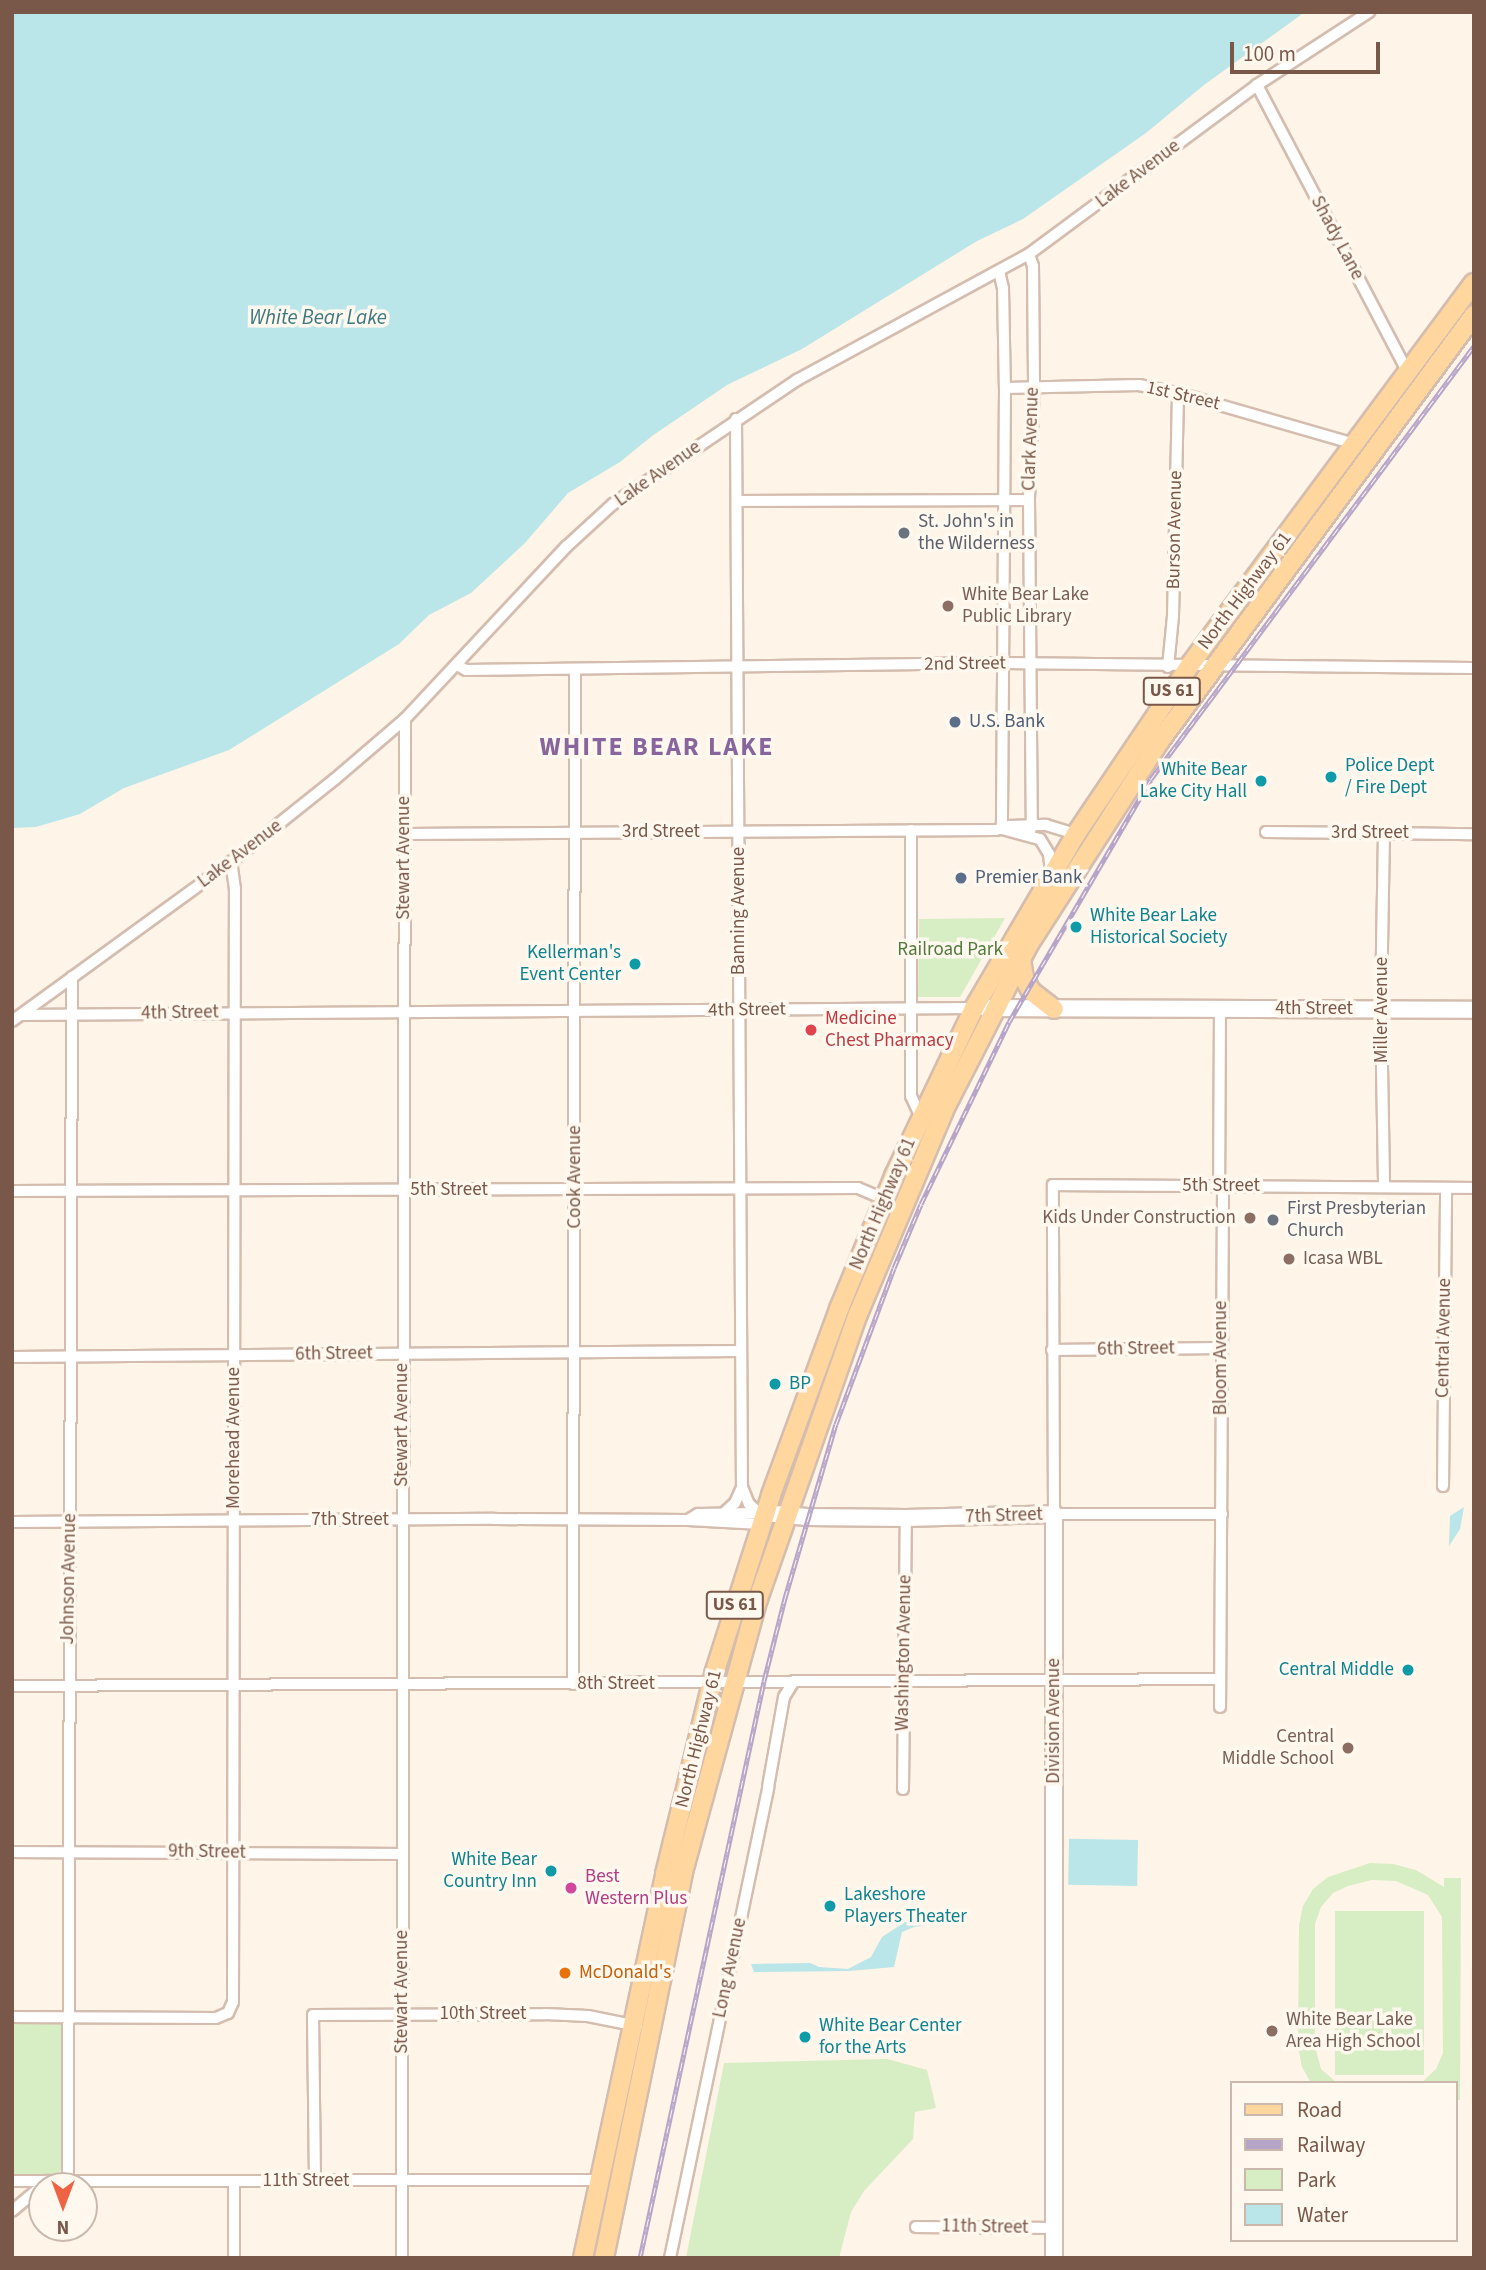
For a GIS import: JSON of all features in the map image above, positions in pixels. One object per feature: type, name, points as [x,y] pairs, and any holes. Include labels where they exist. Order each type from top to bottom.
[{"type":"main road","name":"North Highway 61","points":[[583,2258],[665,1874],[712,1682],[761,1517],[839,1309],[884,1199],[974,1008],[1076,834],[1190,665],[1474,283]]},
{"type":"main road","name":"North Highway 61","points":[[604,2258],[685,1865],[758,1599],[858,1314],[944,1110],[1021,959],[1159,742],[1474,315]]},
{"type":"main road","points":[[1076,834],[1080,865]]},
{"type":"main road","points":[[1021,959],[1024,978],[1031,991],[1054,1009]]},
{"type":"main road","points":[[884,1199],[894,1212],[893,1227]]},
{"type":"street","name":"Lake Avenue","points":[[16,1018],[232,862],[405,719],[595,519],[736,419],[797,380],[1029,254],[1257,85],[1369,12]]},
{"type":"street","name":"Shady Lane","points":[[1257,85],[1418,390]]},
{"type":"street","name":"Clark Avenue","points":[[1029,254],[1032,266],[1034,388],[1030,500],[1031,830]]},
{"type":"street","name":"Clark Avenue","points":[[999,271],[1003,288],[1005,388],[1002,500],[1002,829]]},
{"type":"street","name":"1st Street","points":[[1005,388],[1139,385],[1178,393],[1355,444]]},
{"type":"street","name":"Burson Avenue","points":[[1168,667],[1173,615],[1178,393]]},
{"type":"street","name":"Banning Avenue","points":[[736,419],[739,1351],[742,1487]]},
{"type":"street","points":[[738,501],[1030,500]]},
{"type":"street","name":"2nd Street","points":[[457,665],[467,670],[1002,663],[1168,667],[1216,664],[1474,668]]},
{"type":"street","name":"Cook Avenue","points":[[573,1684],[575,670]]},
{"type":"street","name":"Stewart Avenue","points":[[402,2258],[405,719]]},
{"type":"street","name":"3rd Street","points":[[405,834],[1002,829],[1010,826],[1031,830],[1063,828],[1076,834]]},
{"type":"street","points":[[911,830],[911,1096],[921,1117]]},
{"type":"street","points":[[1031,830],[1046,846],[1051,876]]},
{"type":"street","name":"3rd Street","points":[[1266,832],[1474,834]]},
{"type":"street","name":"Miller Avenue","points":[[1384,833],[1381,1009],[1384,1187]]},
{"type":"street","name":"Morehead Avenue","points":[[69,2018],[216,2018],[228,2013],[233,2002],[235,889],[232,862]]},
{"type":"street","name":"Johnson Avenue","points":[[68,2172],[72,977]]},
{"type":"street","name":"4th Street","points":[[16,1018],[73,1014],[233,1012],[974,1008],[1474,1010]]},
{"type":"street","name":"Bloom Avenue","points":[[1220,1010],[1220,1707]]},
{"type":"street","name":"5th Street","points":[[1053,1185],[1474,1188]]},
{"type":"street","name":"Division Avenue","points":[[1053,1185],[1054,2258]]},
{"type":"street","name":"5th Street","points":[[12,1191],[858,1188],[884,1199]]},
{"type":"street","name":"Central Avenue","points":[[1443,1486],[1446,1189]]},
{"type":"street","name":"6th Street","points":[[1052,1350],[1220,1348]]},
{"type":"street","name":"6th Street","points":[[12,1357],[739,1351]]},
{"type":"street","points":[[742,1487],[749,1504],[761,1517]]},
{"type":"street","points":[[723,1514],[735,1503],[742,1487]]},
{"type":"street","name":"7th Street","points":[[688,1520],[698,1514],[761,1517]]},
{"type":"street","name":"7th Street","points":[[12,1522],[688,1520],[786,1515],[906,1517],[1222,1514]]},
{"type":"street","name":"Washington Avenue","points":[[903,1788],[906,1517]]},
{"type":"street","name":"8th Street","points":[[12,1686],[1220,1679]]},
{"type":"street","name":"Long Avenue","points":[[670,2258],[768,1787],[784,1697],[794,1681]]},
{"type":"street","name":"9th Street","points":[[12,1852],[402,1854]]},
{"type":"street","name":"10th Street","points":[[315,2180],[313,2015],[588,2016],[653,2029]]},
{"type":"street","points":[[12,2017],[69,2018]]},
{"type":"street","name":"11th Street","points":[[98,2181],[600,2180]]},
{"type":"street","points":[[234,2182],[234,2258]]},
{"type":"street","points":[[12,2211],[28,2198]]},
{"type":"street","name":"11th Street","points":[[916,2227],[1055,2228]]},
{"type":"green space","name":"Railroad Park","points":[[1005,918],[960,997],[918,997],[919,919]]},
{"type":"green space","points":[[1370,1863],[1393,1864],[1416,1870],[1444,1887],[1444,1878],[1461,1878],[1460,2100],[1458,2081],[1423,2081],[1436,2069],[1443,2053],[1442,1917],[1428,1895],[1396,1881],[1372,1880],[1348,1886],[1333,1893],[1321,1907],[1315,1924],[1315,2046],[1321,2069],[1335,2081],[1310,2081],[1302,2067],[1298,2046],[1299,1925],[1303,1906],[1313,1889],[1328,1877]]},
{"type":"green space","points":[[1335,1911],[1424,1911],[1424,2075],[1335,2075]]},
{"type":"green space","points":[[12,2020],[61,2022],[62,2169],[59,2172],[28,2172],[28,2178],[12,2179]]},
{"type":"green space","points":[[887,2059],[927,2070],[936,2108],[915,2112],[913,2139],[864,2191],[851,2212],[839,2258],[686,2258],[724,2063]]},
{"type":"water","name":"White Bear Lake","points":[[12,12],[1305,12],[1204,85],[1146,133],[1023,219],[977,241],[802,349],[727,385],[652,436],[620,462],[568,493],[525,543],[471,593],[429,615],[399,644],[229,750],[124,788],[80,814],[36,827],[12,828]]},
{"type":"water","points":[[1464,1507],[1460,1529],[1449,1546],[1450,1516]]},
{"type":"water","points":[[1069,1839],[1138,1840],[1137,1886],[1068,1885]]},
{"type":"water","points":[[950,1906],[952,1911],[946,1922],[914,1927],[902,1932],[894,1967],[849,1971],[754,1972],[751,1964],[810,1963],[819,1967],[848,1969],[871,1957],[882,1937],[905,1922],[927,1922],[940,1916]]},
{"type":"railway","points":[[640,2258],[764,1681],[785,1598],[836,1424],[894,1268],[921,1204],[1009,1022],[1151,779],[1474,346]]},
{"type":"place","name":"St. John's in the Wilderness","points":[[904,533]]},
{"type":"place","name":"White Bear Lake Public Library","points":[[948,606]]},
{"type":"place","name":"U.S. Bank","points":[[955,722]]},
{"type":"place","name":"Police Dept / Fire Dept","points":[[1331,777]]},
{"type":"place","name":"White Bear Lake City Hall","points":[[1261,781]]},
{"type":"place","name":"Premier Bank","points":[[961,878]]},
{"type":"place","name":"White Bear Lake Historical Society","points":[[1076,927]]},
{"type":"place","name":"Kellerman's Event Center","points":[[635,964]]},
{"type":"place","name":"Medicine Chest Pharmacy","points":[[811,1030]]},
{"type":"place","name":"Kids Under Construction","points":[[1250,1218]]},
{"type":"place","name":"First Presbyterian Church","points":[[1273,1220]]},
{"type":"place","name":"Icasa WBL","points":[[1289,1259]]},
{"type":"place","name":"BP","points":[[775,1384]]},
{"type":"place","name":"Central Middle","points":[[1408,1670]]},
{"type":"place","name":"Central Middle School","points":[[1348,1748]]},
{"type":"place","name":"White Bear Country Inn","points":[[551,1871]]},
{"type":"place","name":"Best Western Plus","points":[[571,1888]]},
{"type":"place","name":"Lakeshore Players Theater","points":[[830,1906]]},
{"type":"place","name":"McDonald's","points":[[565,1973]]},
{"type":"place","name":"White Bear Lake Area High School","points":[[1272,2031]]},
{"type":"place","name":"White Bear Center for the Arts","points":[[805,2037]]},
{"type":"district","name":"WHITE BEAR LAKE","points":[[657,747]]}]
